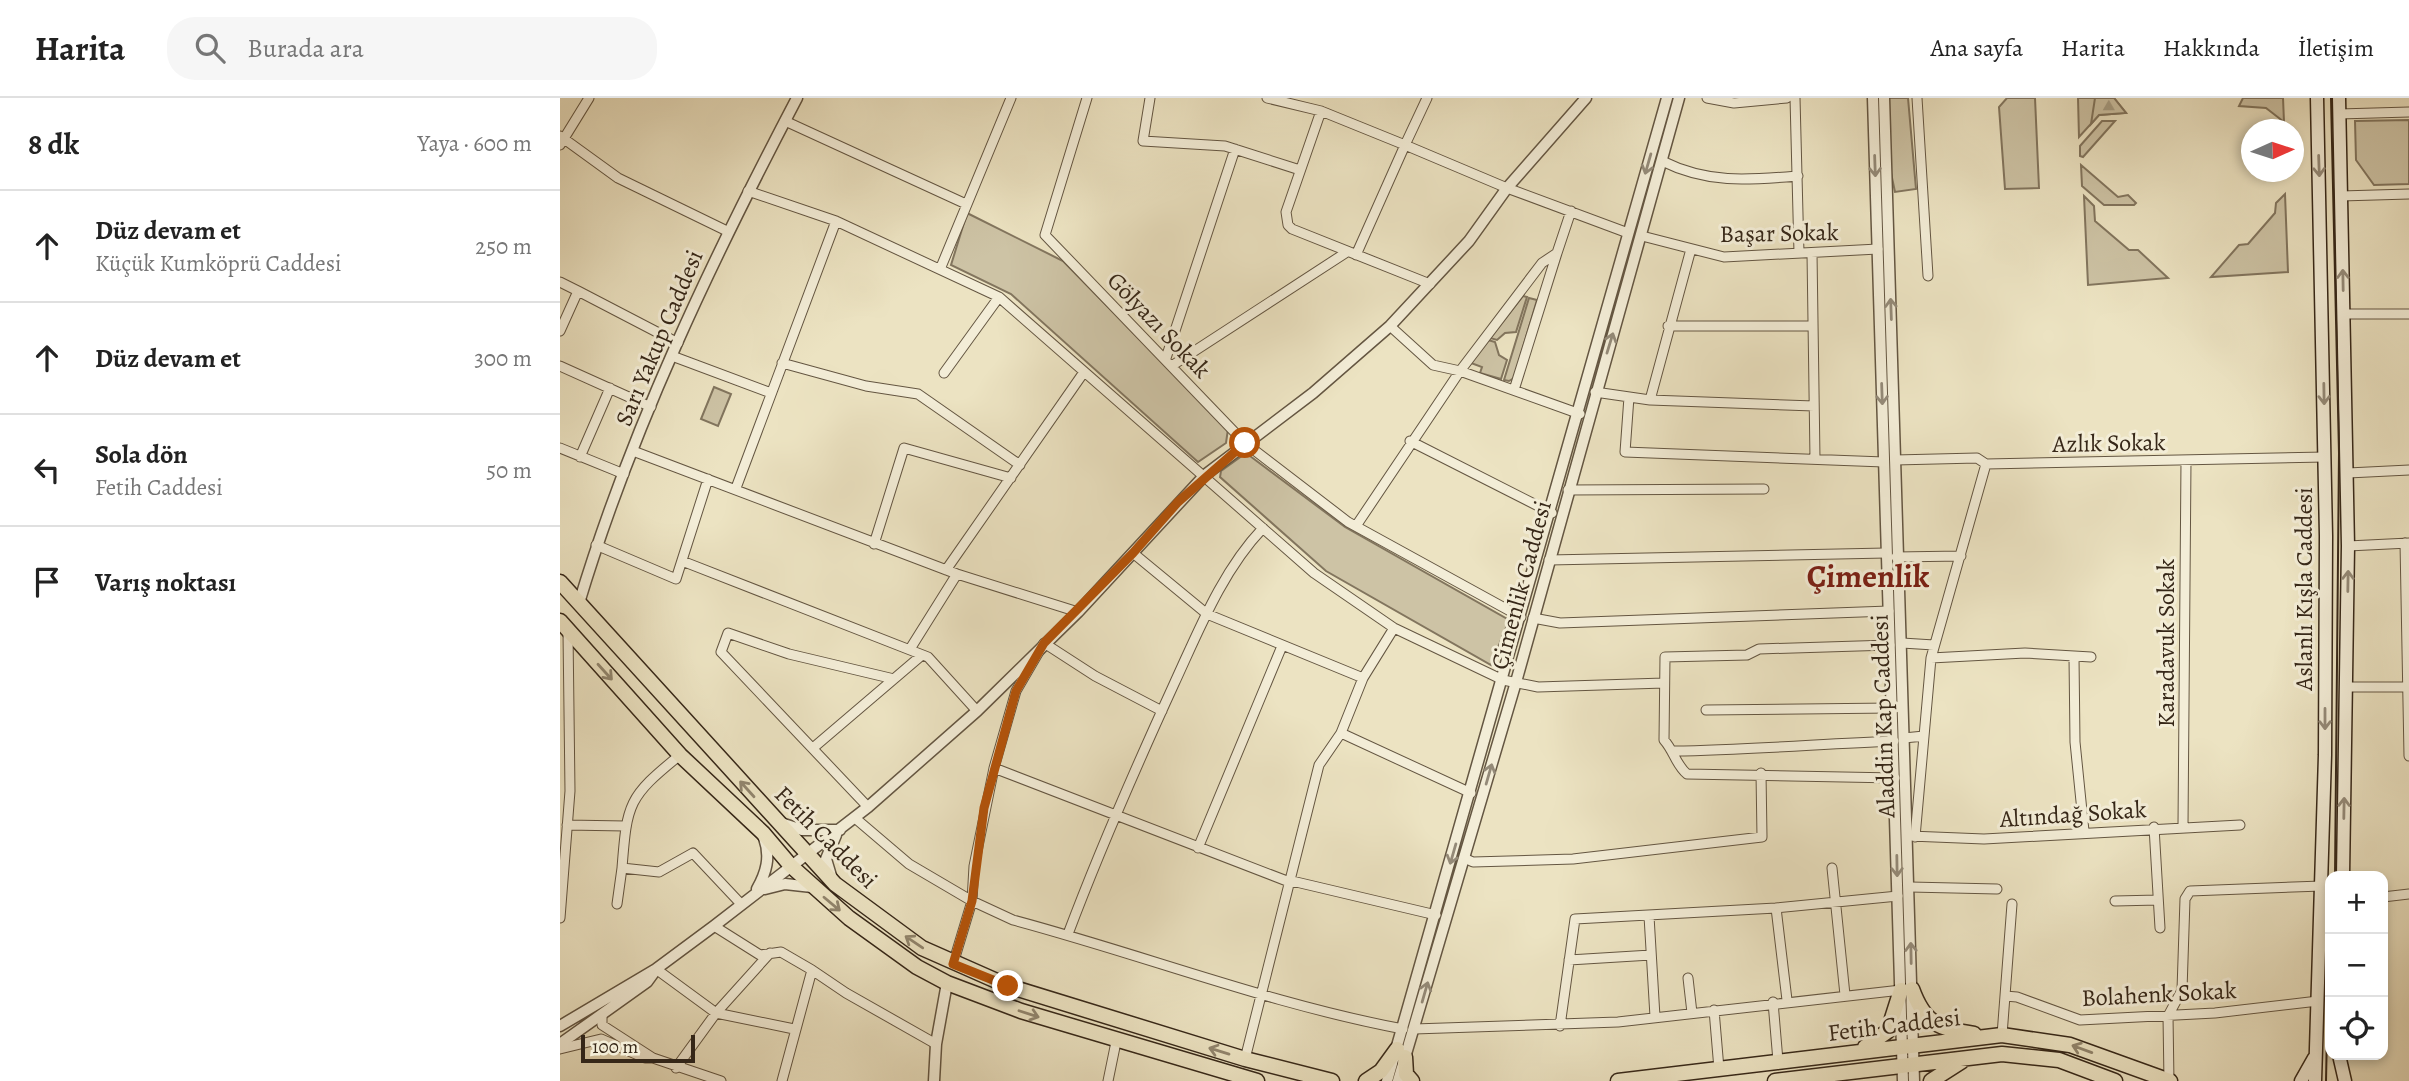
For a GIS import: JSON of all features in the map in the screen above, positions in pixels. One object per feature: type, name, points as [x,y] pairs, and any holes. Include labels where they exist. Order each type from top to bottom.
[{"type":"main road","name":"Aslanlı Kışla Caddesi","points":[[2315,1081],[2322,887],[2325,457],[2317,98]]},
{"type":"main road","name":"Aslanlı Kışla Caddesi","points":[[2340,104],[2348,473],[2343,871]]},
{"type":"main road","name":"Fetih Caddesi","points":[[560,582],[835,884],[922,948],[953,964],[1008,986],[1245,1059],[1332,1081]]},
{"type":"main road","name":"Fetih Caddesi","points":[[564,625],[680,755],[763,833],[812,887],[917,967],[947,983],[1116,1042],[1257,1081]]},
{"type":"main road","points":[[1906,989],[1936,1025],[1996,1036]]},
{"type":"main road","points":[[1851,1053],[1878,1041],[1888,1031],[1906,989]]},
{"type":"main road","name":"Fetih Caddesi","points":[[1618,1081],[1996,1036],[2070,1045],[2169,1081]]},
{"type":"main road","points":[[1366,1081],[1401,1053],[1406,1074],[1412,1081]]},
{"type":"main road","name":"Fetih Caddesi","points":[[1775,1081],[1970,1056],[2026,1054],[2059,1060],[2115,1081]]},
{"type":"main road","points":[[2301,1081],[2315,1055]]},
{"type":"main road","points":[[1931,1081],[1970,1056]]},
{"type":"main road","points":[[2338,1081],[2339,1060]]},
{"type":"main road","points":[[2340,1060],[2344,1081]]},
{"type":"main road","points":[[1840,1073],[1866,1081]]},
{"type":"street","points":[[589,98],[561,140],[618,178],[727,231]]},
{"type":"street","name":"Sarı Yakup Caddesi","points":[[579,603],[596,545],[672,356],[727,231],[797,98]]},
{"type":"street","points":[[941,267],[1011,98]]},
{"type":"street","name":"Gölyazı Sokak","points":[[1087,98],[1045,235],[1245,443],[1356,527],[1527,617]]},
{"type":"street","points":[[1150,98],[1143,141],[1214,144],[1300,170]]},
{"type":"street","points":[[1267,98],[1321,111],[1507,188],[1628,233]]},
{"type":"street","points":[[1169,362],[1352,254],[1427,98]]},
{"type":"street","name":"Çimenlik Caddesi","points":[[1387,1081],[1409,1029],[1464,858],[1516,682],[1527,617],[1552,513],[1667,98]]},
{"type":"street","name":"Çimenlik Caddesi","points":[[1409,1029],[1436,915],[1503,680],[1549,560],[1679,98]]},
{"type":"street","points":[[1707,98],[1733,101],[1787,98]]},
{"type":"street","points":[[1795,98],[1798,253]]},
{"type":"street","name":"Aladdin Kap Caddesi","points":[[1873,98],[1883,249]]},
{"type":"street","name":"Aladdin Kap Caddesi","points":[[1884,98],[1883,249],[1892,708],[1899,739],[1912,836],[1906,989]]},
{"type":"street","points":[[1917,98],[1928,276]]},
{"type":"street","points":[[560,1026],[656,969],[714,926],[855,818],[977,711],[1078,612],[1205,475],[1313,393],[1390,326],[1469,241],[1507,188],[1581,99]]},
{"type":"street","points":[[2340,104],[2409,112]]},
{"type":"street","points":[[1321,111],[1286,212],[1288,225],[1352,254],[1430,284]]},
{"type":"street","points":[[785,121],[967,204]]},
{"type":"street","points":[[1169,362],[1235,149]]},
{"type":"street","points":[[1662,161],[1687,174],[1740,181],[1798,176]]},
{"type":"street","points":[[748,191],[836,221],[941,267],[999,297],[1314,573],[1394,628],[1503,680],[1538,687],[1664,682]]},
{"type":"street","points":[[2341,196],[2409,194]]},
{"type":"street","points":[[1514,390],[1571,211]]},
{"type":"street","points":[[736,488],[836,221]]},
{"type":"street","name":"Başar Sokak","points":[[1642,236],[1724,257],[1883,249]]},
{"type":"street","points":[[1650,400],[1668,326],[1691,250]]},
{"type":"street","points":[[1356,527],[1410,442],[1460,371],[1542,263],[1556,253]]},
{"type":"street","points":[[1812,253],[1815,459]]},
{"type":"street","points":[[560,282],[678,343]]},
{"type":"street","points":[[560,331],[578,291]]},
{"type":"street","points":[[944,373],[999,297]]},
{"type":"street","points":[[2344,314],[2409,314]]},
{"type":"street","points":[[1390,326],[1433,365],[1460,371],[1580,414]]},
{"type":"street","points":[[1668,326],[1811,326]]},
{"type":"street","points":[[672,356],[771,393]]},
{"type":"street","points":[[782,363],[866,386],[918,394],[1020,465]]},
{"type":"street","points":[[560,366],[651,407]]},
{"type":"street","points":[[946,570],[1084,372]]},
{"type":"street","points":[[580,457],[610,388]]},
{"type":"street","points":[[1595,392],[1650,400],[1814,406]]},
{"type":"street","name":"Azlık Sokak","points":[[1629,397],[1625,452],[1889,461],[1977,458],[1986,464],[2325,457]]},
{"type":"street","points":[[1410,442],[1552,513]]},
{"type":"street","points":[[874,544],[904,447],[1010,478]]},
{"type":"street","points":[[560,448],[624,474]]},
{"type":"street","points":[[633,451],[736,488],[874,544],[957,574],[1078,612]]},
{"type":"street","name":"Karadavuk Sokak","points":[[2183,826],[2186,461]]},
{"type":"street","points":[[1912,836],[1931,658],[1986,464]]},
{"type":"street","points":[[2348,473],[2409,470]]},
{"type":"street","points":[[596,545],[676,579],[708,479]]},
{"type":"street","points":[[1568,490],[1765,489]]},
{"type":"street","points":[[1068,934],[1114,815],[1207,614],[1242,550],[1264,528]]},
{"type":"street","points":[[2348,546],[2407,543],[2408,755]]},
{"type":"street","points":[[1133,553],[1207,614],[1363,678]]},
{"type":"street","name":"Aladdin Kap Caddesi","points":[[1891,555],[1902,643],[1895,778],[1898,896],[1908,1046],[1908,1064],[1903,1081]]},
{"type":"street","points":[[1549,560],[1961,556]]},
{"type":"street","points":[[682,561],[928,657],[977,711]]},
{"type":"street","points":[[910,649],[957,574]]},
{"type":"street","points":[[1527,617],[1560,623],[1889,611]]},
{"type":"street","points":[[560,918],[567,825],[564,625]]},
{"type":"street","points":[[1245,1059],[1292,882],[1319,765],[1341,733],[1363,678],[1394,628]]},
{"type":"street","points":[[868,807],[721,652],[728,633],[789,654],[894,679]]},
{"type":"street","points":[[1044,643],[1095,676],[1162,711]]},
{"type":"street","points":[[953,964],[972,901],[974,866],[994,768],[1016,691],[1044,643]]},
{"type":"street","points":[[1902,643],[1934,645]]},
{"type":"street","points":[[1890,645],[1759,649],[1747,654],[1664,657],[1664,740],[1674,751],[1680,769],[1687,774],[1762,773],[1781,777],[1895,778]]},
{"type":"street","points":[[1198,848],[1282,646]]},
{"type":"street","points":[[1931,658],[2025,653],[2091,657]]},
{"type":"street","points":[[813,748],[922,655]]},
{"type":"street","points":[[2074,657],[2075,742],[2084,831]]},
{"type":"street","points":[[2346,687],[2407,687]]},
{"type":"street","points":[[1706,710],[1892,708]]},
{"type":"street","points":[[1341,733],[1471,793]]},
{"type":"street","points":[[1674,751],[1739,751],[1769,745],[1924,736]]},
{"type":"street","points":[[617,904],[630,803],[646,782],[680,755]]},
{"type":"street","points":[[994,768],[1292,882],[1436,915]]},
{"type":"street","points":[[1464,858],[1473,862],[1573,859],[1762,837],[1762,773]]},
{"type":"street","points":[[767,811],[786,827],[802,830],[840,830]]},
{"type":"street","points":[[855,818],[909,864],[972,901],[1013,920],[1068,934],[1336,1016],[1409,1029],[1560,1026],[1906,989]]},
{"type":"street","points":[[567,825],[625,826]]},
{"type":"street","name":"Altındağ Sokak","points":[[1912,836],[1984,839],[2154,827],[2240,825]]},
{"type":"street","points":[[2154,827],[2160,928]]},
{"type":"street","points":[[835,884],[828,873],[827,859],[840,830]]},
{"type":"street","points":[[753,895],[767,866],[768,849],[763,833]]},
{"type":"street","points":[[622,868],[659,872],[693,853],[741,904]]},
{"type":"street","points":[[1832,868],[1845,995]]},
{"type":"street","points":[[753,895],[785,884],[812,887]]},
{"type":"street","points":[[1910,887],[1997,889]]},
{"type":"street","points":[[2169,1081],[2168,1016],[2182,990],[2185,899],[2190,891],[2322,887]]},
{"type":"street","points":[[2388,896],[2409,894]]},
{"type":"street","points":[[1560,1026],[1575,919],[1776,908],[1898,896]]},
{"type":"street","points":[[2115,901],[2158,900]]},
{"type":"street","points":[[1996,1036],[2005,996],[2012,904]]},
{"type":"street","points":[[1776,908],[1787,1000]]},
{"type":"street","points":[[1649,916],[1655,1017]]},
{"type":"street","points":[[714,926],[760,955],[781,952],[936,1044]]},
{"type":"street","points":[[676,1068],[716,1013],[770,953]]},
{"type":"street","points":[[1569,960],[1651,955]]},
{"type":"street","points":[[656,969],[716,1013],[794,1028]]},
{"type":"street","points":[[560,1044],[647,982],[656,969]]},
{"type":"street","points":[[782,1081],[794,1028],[812,970]]},
{"type":"street","points":[[1688,978],[1692,1013]]},
{"type":"street","points":[[934,1081],[936,1044],[947,983]]},
{"type":"street","name":"Bolahenk Sokak","points":[[2005,996],[2017,997],[2080,1020],[2168,1016],[2318,1001]]},
{"type":"street","points":[[1773,1002],[1778,1061]]},
{"type":"street","points":[[1714,1010],[1719,1069]]},
{"type":"street","points":[[603,1014],[602,1025],[653,1058],[676,1068],[722,1081]]},
{"type":"street","points":[[560,1049],[601,1039],[645,1058],[653,1058]]},
{"type":"street","points":[[1108,1081],[1116,1042]]},
{"type":"street","name":"Çimenlik Caddesi","points":[[1398,1081],[1401,1053]]},
{"type":"street","name":"Aladdin Kap Caddesi","points":[[1908,1064],[1914,1081]]},
{"type":"green space","points":[[1885,98],[1908,98],[1916,189],[1895,192],[1887,154]]},
{"type":"green space","points":[[2007,98],[2035,98],[2039,188],[2005,189],[1999,107]]},
{"type":"green space","points":[[2078,98],[2114,98],[2126,113],[2099,115],[2079,137]]},
{"type":"green space","points":[[2095,98],[2114,98],[2126,113],[2099,115],[2091,124]]},
{"type":"green space","points":[[2243,98],[2283,98],[2284,119],[2266,108],[2239,106]]},
{"type":"green space","points":[[2409,120],[2409,184],[2374,185],[2356,160],[2355,121]]},
{"type":"green space","points":[[2102,121],[2115,121],[2083,157],[2080,156],[2080,146]]},
{"type":"green space","points":[[2081,165],[2118,197],[2128,195],[2136,203],[2104,205],[2082,186]]},
{"type":"green space","points":[[2285,194],[2288,272],[2211,277],[2239,245],[2248,244],[2275,213],[2276,203]]},
{"type":"green space","points":[[2084,196],[2094,206],[2095,221],[2129,250],[2138,250],[2168,278],[2088,285]]},
{"type":"green space","points":[[967,213],[1063,261],[1228,429],[1226,443],[1198,462],[1011,294],[951,265]]},
{"type":"green space","points":[[1523,296],[1527,297],[1516,332],[1505,333],[1497,340],[1490,338]]},
{"type":"green space","points":[[1529,298],[1537,300],[1514,378],[1504,380]]},
{"type":"green space","points":[[1488,340],[1495,342],[1499,355],[1507,360],[1501,379],[1480,373],[1482,367],[1471,363]]},
{"type":"green space","points":[[714,387],[731,394],[718,426],[701,419]]},
{"type":"green space","points":[[1246,453],[1345,527],[1509,620],[1491,665],[1326,571],[1220,477],[1221,471]]},
{"type":"tram line","points":[[2331,98],[2339,453],[2335,871]]},
{"type":"tram line","points":[[2326,1081],[2329,934]]},
{"type":"district","name":"Çimenlik","points":[[1868,576]]},
{"type":"route","points":[[1008,986],[953,964],[972,901],[974,866],[984,808],[1016,691],[1044,643],[1078,612],[1205,475],[1245,443]]}]
